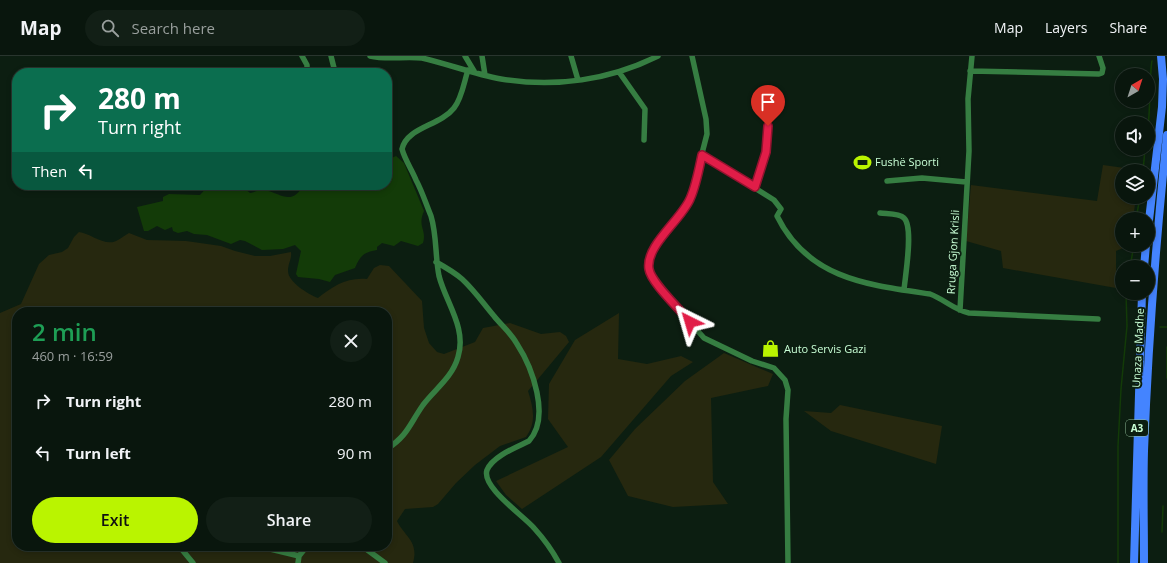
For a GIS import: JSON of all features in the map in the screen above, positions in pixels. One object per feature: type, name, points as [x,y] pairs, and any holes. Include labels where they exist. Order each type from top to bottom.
[{"type":"highway","points":[[1155,56],[1161,120]]},
{"type":"highway","points":[[1150,212],[1161,120],[1163,79],[1160,56]]},
{"type":"highway","name":"Unaza e Madhe","points":[[1144,563],[1144,453],[1152,304],[1160,194],[1167,135]]},
{"type":"highway","name":"Unaza e Madhe","points":[[1134,563],[1142,300]]},
{"type":"street","points":[[302,56],[307,68]]},
{"type":"street","points":[[331,56],[334,68]]},
{"type":"street","points":[[370,56],[421,58],[485,75],[531,83],[578,80],[619,72],[658,56]]},
{"type":"street","points":[[465,56],[474,71]]},
{"type":"street","points":[[482,56],[485,75]]},
{"type":"street","points":[[571,56],[578,80]]},
{"type":"street","points":[[692,56],[708,125],[708,134],[690,200],[655,248],[649,263],[649,269],[657,285],[704,338],[721,348],[752,361],[774,368],[782,374],[787,384],[788,563]]},
{"type":"street","name":"Rruga Gjon Krisli","points":[[972,56],[968,99],[969,150],[960,310],[969,313],[1098,319]]},
{"type":"street","points":[[970,71],[1099,74],[1102,73],[1103,68],[1099,56]]},
{"type":"street","points":[[392,446],[400,441],[410,428],[423,405],[452,372],[458,356],[460,344],[458,324],[443,289],[436,262],[435,235],[431,218],[420,188],[402,149],[404,143],[410,136],[436,123],[454,109],[460,98],[468,70]]},
{"type":"street","points":[[619,72],[645,110],[644,140]]},
{"type":"street","points":[[755,187],[766,152],[768,126]]},
{"type":"street","points":[[702,155],[755,187],[780,206],[781,209],[777,216],[787,235],[794,244],[824,268],[867,283],[939,297],[960,310]]},
{"type":"street","points":[[887,181],[922,178],[966,182]]},
{"type":"street","points":[[880,213],[901,216],[907,223],[909,238],[904,290]]},
{"type":"street","points":[[436,262],[461,278],[480,298],[516,342],[532,376],[540,408],[539,418],[533,437],[529,441],[504,454],[489,466],[486,472],[487,477],[497,494],[534,528],[559,563]]},
{"type":"street","points":[[183,551],[193,563]]},
{"type":"street","points":[[278,551],[299,556]]},
{"type":"street","points":[[298,563],[299,556],[303,551]]},
{"type":"street","points":[[369,551],[386,563]]},
{"type":"shaded area","points":[[396,156],[404,163],[424,211],[421,221],[424,234],[423,243],[418,246],[401,241],[394,246],[382,243],[377,247],[377,250],[363,255],[355,268],[335,275],[330,282],[319,279],[298,277],[296,274],[301,251],[295,245],[283,249],[262,250],[245,241],[240,240],[231,244],[207,235],[194,234],[187,231],[178,233],[173,231],[172,227],[165,230],[157,226],[148,231],[144,231],[137,207],[163,201],[163,197],[169,194],[200,195],[204,190],[246,190],[250,193],[265,190],[281,196],[290,197],[295,195],[300,190],[392,190],[392,158]]},
{"type":"shaded area","points":[[1103,165],[1115,167],[1115,204],[1135,204],[1134,212],[1115,212],[1115,288],[1003,268],[1001,251],[966,241],[971,185],[1097,201]]},
{"type":"shaded area","points":[[79,232],[108,242],[113,242],[129,233],[147,240],[186,241],[221,246],[255,256],[270,256],[291,252],[288,271],[291,279],[304,291],[318,298],[341,283],[353,279],[367,279],[374,268],[380,265],[389,266],[422,301],[424,328],[429,343],[437,352],[444,354],[475,342],[483,328],[510,323],[541,334],[560,332],[566,336],[569,342],[528,391],[533,420],[532,426],[526,437],[500,446],[475,465],[456,483],[438,504],[433,507],[405,509],[397,521],[413,544],[413,563],[0,563],[0,313],[12,308],[12,551],[392,551],[392,307],[14,307],[21,304],[39,264],[49,255],[62,252],[68,248],[74,237]]},
{"type":"shaded area","points":[[619,313],[618,359],[647,364],[681,356],[693,362],[671,376],[601,457],[522,509],[506,495],[496,481],[568,447],[548,419],[549,384],[575,340]]},
{"type":"shaded area","points":[[724,353],[773,374],[768,386],[711,398],[713,482],[728,504],[673,507],[628,496],[609,460],[635,429],[685,381]]},
{"type":"shaded area","points":[[840,405],[942,426],[936,464],[831,431],[804,411],[831,413]]},
{"type":"waterway","points":[[1149,116],[1152,61]]},
{"type":"waterway","points":[[1144,156],[1144,164]]},
{"type":"waterway","points":[[1137,212],[1139,204]]},
{"type":"waterway","points":[[1131,260],[1133,252]]},
{"type":"waterway","points":[[1118,563],[1118,446],[1121,389],[1127,326],[1126,300]]},
{"type":"waterway","points":[[1160,327],[1167,327]]},
{"type":"waterway","points":[[1167,347],[1167,378]]},
{"type":"waterway","points":[[1162,532],[1163,506]]},
{"type":"place","name":"Fushë Sporti","points":[[862,162]]},
{"type":"place","name":"Auto Servis Gazi","points":[[771,349]]},
{"type":"route","points":[[690,322],[657,285],[650,274],[649,263],[651,255],[690,200],[702,155],[755,187],[768,143],[768,126]]}]
